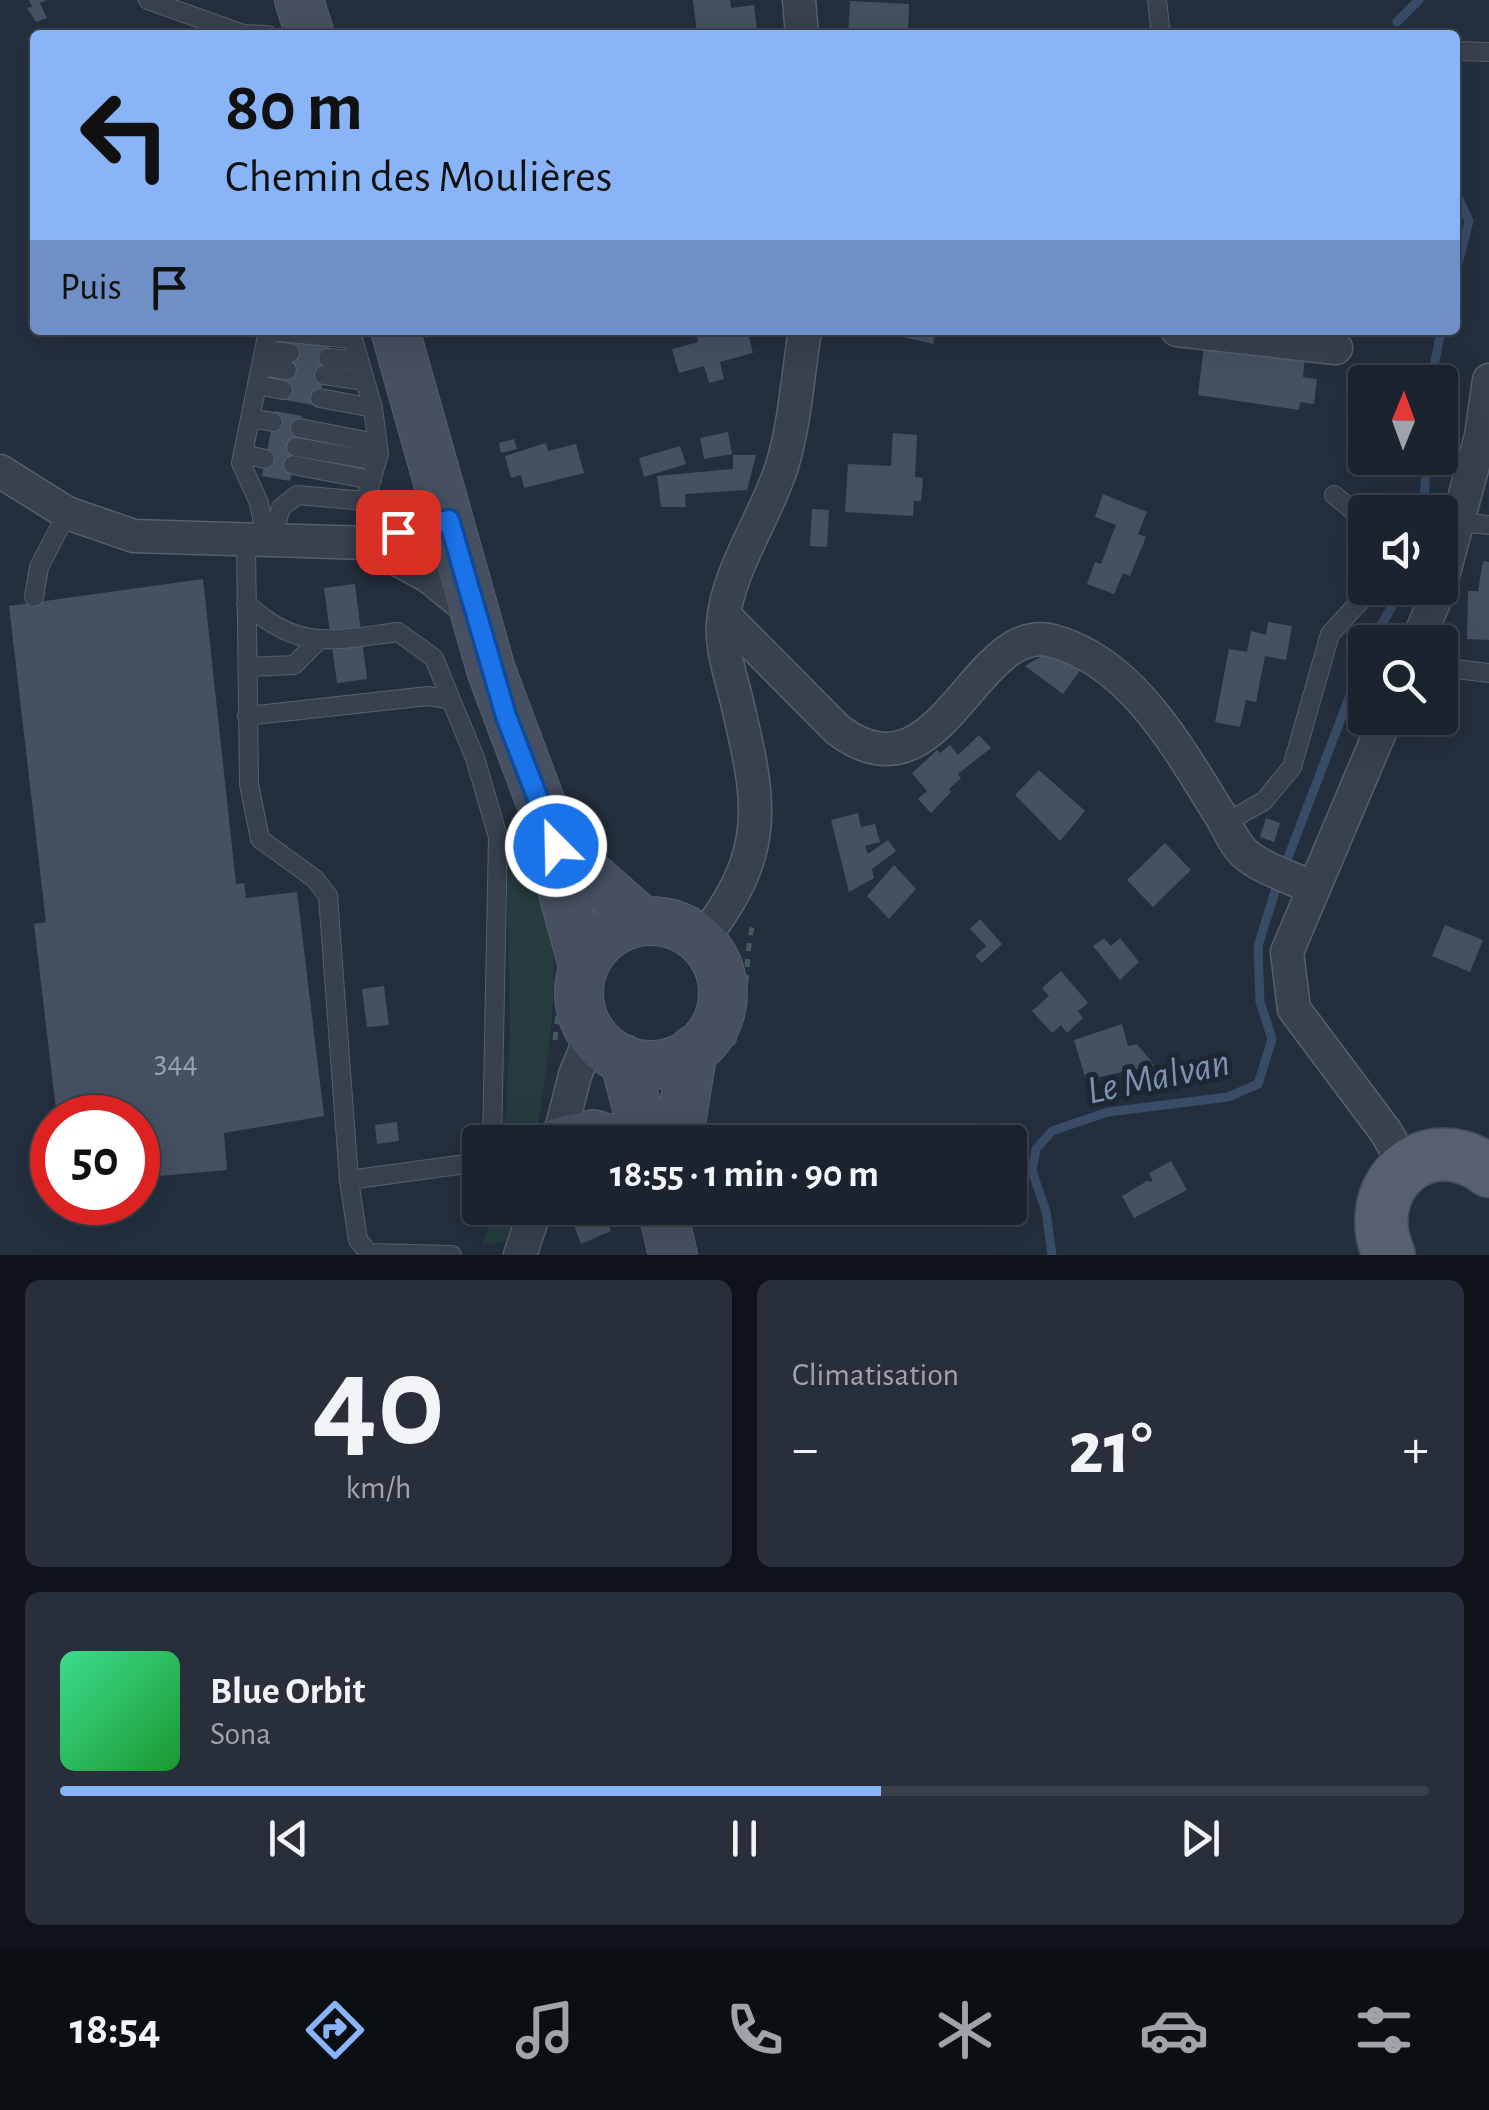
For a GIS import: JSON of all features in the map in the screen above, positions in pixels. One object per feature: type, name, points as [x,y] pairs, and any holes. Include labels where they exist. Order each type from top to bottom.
[{"type":"main road","points":[[299,0],[308,30]]},
{"type":"main road","points":[[397,335],[506,716],[556,846],[563,892],[584,966]]},
{"type":"main road","points":[[556,846],[642,922]]},
{"type":"main road","points":[[639,1125],[608,1047],[578,994],[584,966],[606,936],[642,922],[680,927],[715,923],[722,998],[710,1054],[684,1125]]},
{"type":"main road","points":[[608,1047],[665,1063],[710,1054]]},
{"type":"main road","points":[[1390,1255],[1382,1238],[1383,1200],[1406,1168],[1442,1154],[1480,1156]]},
{"type":"main road","points":[[666,1225],[673,1255]]},
{"type":"street","points":[[799,0],[802,30]]},
{"type":"street","points":[[715,923],[747,868],[757,816],[724,638],[724,615],[735,576],[758,532],[783,463],[804,335]]},
{"type":"street","points":[[1221,335],[1336,348]]},
{"type":"street","points":[[1458,554],[1474,524],[1489,380]]},
{"type":"street","points":[[0,471],[68,514],[134,536],[261,543],[367,543],[433,520],[449,520]]},
{"type":"street","points":[[367,543],[428,576],[475,614]]},
{"type":"street","points":[[724,615],[850,739],[892,749],[914,741],[938,723],[1010,651],[1039,639],[1057,642],[1100,662],[1136,698],[1171,738],[1251,858],[1311,886]]},
{"type":"street","points":[[734,692],[747,668],[769,663]]},
{"type":"street","points":[[1378,735],[1311,886],[1287,952],[1294,1009],[1386,1132],[1406,1168]]},
{"type":"street","points":[[563,1125],[582,1052],[608,1047]]},
{"type":"street","points":[[520,1255],[530,1225]]},
{"type":"lane","points":[[148,0],[232,30]]},
{"type":"lane","points":[[1157,0],[1161,30]]},
{"type":"lane","points":[[1460,51],[1489,52]]},
{"type":"lane","points":[[261,543],[259,504],[241,463],[267,335]]},
{"type":"lane","points":[[326,335],[354,340],[373,408],[377,452],[366,500],[297,495],[281,508],[261,543],[246,604],[250,784],[260,839],[316,879],[328,896],[349,1180],[358,1240],[369,1254],[452,1255]]},
{"type":"lane","points":[[263,358],[288,361]]},
{"type":"lane","points":[[359,361],[326,367],[365,382]]},
{"type":"lane","points":[[258,385],[283,390]]},
{"type":"lane","points":[[320,398],[373,408]]},
{"type":"lane","points":[[251,418],[273,422]]},
{"type":"lane","points":[[245,446],[267,451]]},
{"type":"lane","points":[[372,480],[296,446],[377,452]]},
{"type":"lane","points":[[1334,495],[1348,506]]},
{"type":"lane","points":[[34,597],[39,567],[68,514]]},
{"type":"lane","points":[[246,604],[273,629],[318,642],[398,632],[434,658],[475,758],[498,837],[492,1125]]},
{"type":"lane","points":[[1225,823],[1264,801],[1292,767],[1330,634],[1356,605]]},
{"type":"lane","points":[[247,667],[294,665],[318,642]]},
{"type":"lane","points":[[1458,669],[1489,673]]},
{"type":"lane","points":[[247,716],[428,696],[450,700]]},
{"type":"lane","points":[[349,1180],[462,1164]]},
{"type":"path","points":[[710,1054],[746,999],[745,952],[756,915],[715,923]]},
{"type":"green space","points":[[527,846],[544,896],[553,954],[553,1008],[538,1125],[505,1125],[510,1036],[507,879]]},
{"type":"green space","points":[[488,1225],[513,1225],[505,1242],[482,1245]]},
{"type":"building","points":[[29,0],[47,0],[40,3],[47,18],[36,22],[27,8],[32,7]]},
{"type":"building","points":[[693,0],[730,0],[731,8],[754,5],[757,30],[696,30]]},
{"type":"building","points":[[850,1],[909,4],[908,30],[848,30]]},
{"type":"building","points":[[696,335],[748,335],[753,353],[720,362],[724,379],[709,383],[704,366],[679,373],[672,349],[698,342]]},
{"type":"building","points":[[896,335],[934,335],[933,344]]},
{"type":"building","points":[[292,341],[330,345],[318,406],[281,399]]},
{"type":"building","points":[[1204,344],[1258,351],[1257,357],[1305,357],[1303,377],[1317,379],[1314,404],[1300,402],[1299,410],[1198,395]]},
{"type":"building","points":[[275,411],[302,416],[290,481],[262,476]]},
{"type":"building","points":[[728,432],[732,454],[704,459],[700,438]]},
{"type":"building","points":[[893,433],[917,435],[915,477],[923,478],[921,501],[914,501],[913,516],[845,512],[848,464],[891,466]]},
{"type":"building","points":[[514,439],[517,449],[501,453],[499,443]]},
{"type":"building","points":[[546,443],[548,451],[576,444],[584,473],[524,488],[521,475],[511,478],[505,456]]},
{"type":"building","points":[[680,446],[686,464],[644,477],[639,458]]},
{"type":"building","points":[[733,455],[756,455],[747,490],[685,494],[686,507],[661,507],[657,476],[733,469]]},
{"type":"building","points":[[1103,494],[1147,512],[1138,534],[1146,537],[1130,576],[1123,573],[1114,594],[1087,584],[1095,562],[1101,564],[1116,525],[1095,517]]},
{"type":"building","points":[[812,509],[829,510],[827,547],[810,546]]},
{"type":"building","points":[[1483,561],[1489,562],[1489,640],[1467,639],[1468,591],[1478,591]]},
{"type":"building","points":[[203,579],[236,884],[244,883],[246,898],[297,892],[324,1116],[224,1133],[227,1170],[160,1176],[160,1095],[54,1095],[34,924],[46,922],[9,606]]},
{"type":"building","points":[[355,584],[367,679],[337,683],[324,588]]},
{"type":"building","points":[[1268,622],[1292,626],[1286,660],[1265,656],[1256,702],[1246,700],[1240,727],[1215,722],[1229,649],[1247,652],[1251,631],[1266,635]]},
{"type":"building","points":[[1047,653],[1084,665],[1063,694],[1025,666]]},
{"type":"building","points":[[979,735],[991,748],[958,774],[961,778],[931,813],[918,799],[927,791],[912,773],[937,750],[940,753],[950,745],[958,755]]},
{"type":"building","points":[[1039,770],[1085,811],[1060,841],[1015,795]]},
{"type":"building","points":[[858,813],[861,827],[875,824],[880,842],[865,846],[868,854],[888,840],[896,851],[872,869],[874,878],[849,892],[831,820]]},
{"type":"building","points":[[1266,818],[1280,823],[1274,842],[1260,837]]},
{"type":"building","points":[[1165,843],[1191,870],[1153,907],[1127,880]]},
{"type":"building","points":[[894,865],[916,889],[889,919],[867,896]]},
{"type":"building","points":[[980,919],[1002,944],[982,963],[975,956],[986,946],[970,929]]},
{"type":"building","points":[[1445,925],[1483,940],[1470,972],[1432,956]]},
{"type":"building","points":[[1104,938],[1111,946],[1120,938],[1139,962],[1120,980],[1093,946]]},
{"type":"building","points":[[1061,971],[1088,1003],[1078,1011],[1083,1018],[1067,1033],[1061,1025],[1052,1033],[1032,1011],[1049,996],[1042,988]]},
{"type":"building","points":[[384,986],[389,1025],[367,1027],[362,989]]},
{"type":"building","points":[[1122,1024],[1128,1046],[1137,1044],[1154,1065],[1086,1080],[1074,1040]]},
{"type":"building","points":[[397,1122],[399,1141],[377,1144],[375,1125]]},
{"type":"building","points":[[1171,1161],[1187,1190],[1134,1218],[1122,1196],[1147,1181],[1153,1182],[1149,1173]]},
{"type":"building","points":[[574,1225],[608,1225],[611,1231],[581,1244]]},
{"type":"waterway","name":"Le Malvan","points":[[1397,22],[1419,0]]},
{"type":"waterway","name":"Le Malvan","points":[[1460,202],[1469,221],[1460,256]]},
{"type":"waterway","name":"Le Malvan","points":[[1434,365],[1440,335]]},
{"type":"waterway","name":"Le Malvan","points":[[1424,495],[1426,475]]},
{"type":"waterway","name":"Le Malvan","points":[[1381,625],[1393,605]]},
{"type":"waterway","name":"Le Malvan","points":[[1284,868],[1348,700]]},
{"type":"waterway","name":"Le Malvan","points":[[1052,1255],[1046,1211],[1032,1171],[1036,1149],[1052,1131],[1108,1112],[1228,1097],[1258,1084],[1272,1039],[1260,1002],[1258,946],[1278,882]]},
{"type":"route","points":[[398,532],[433,520],[449,520],[506,716],[556,846]]}]
